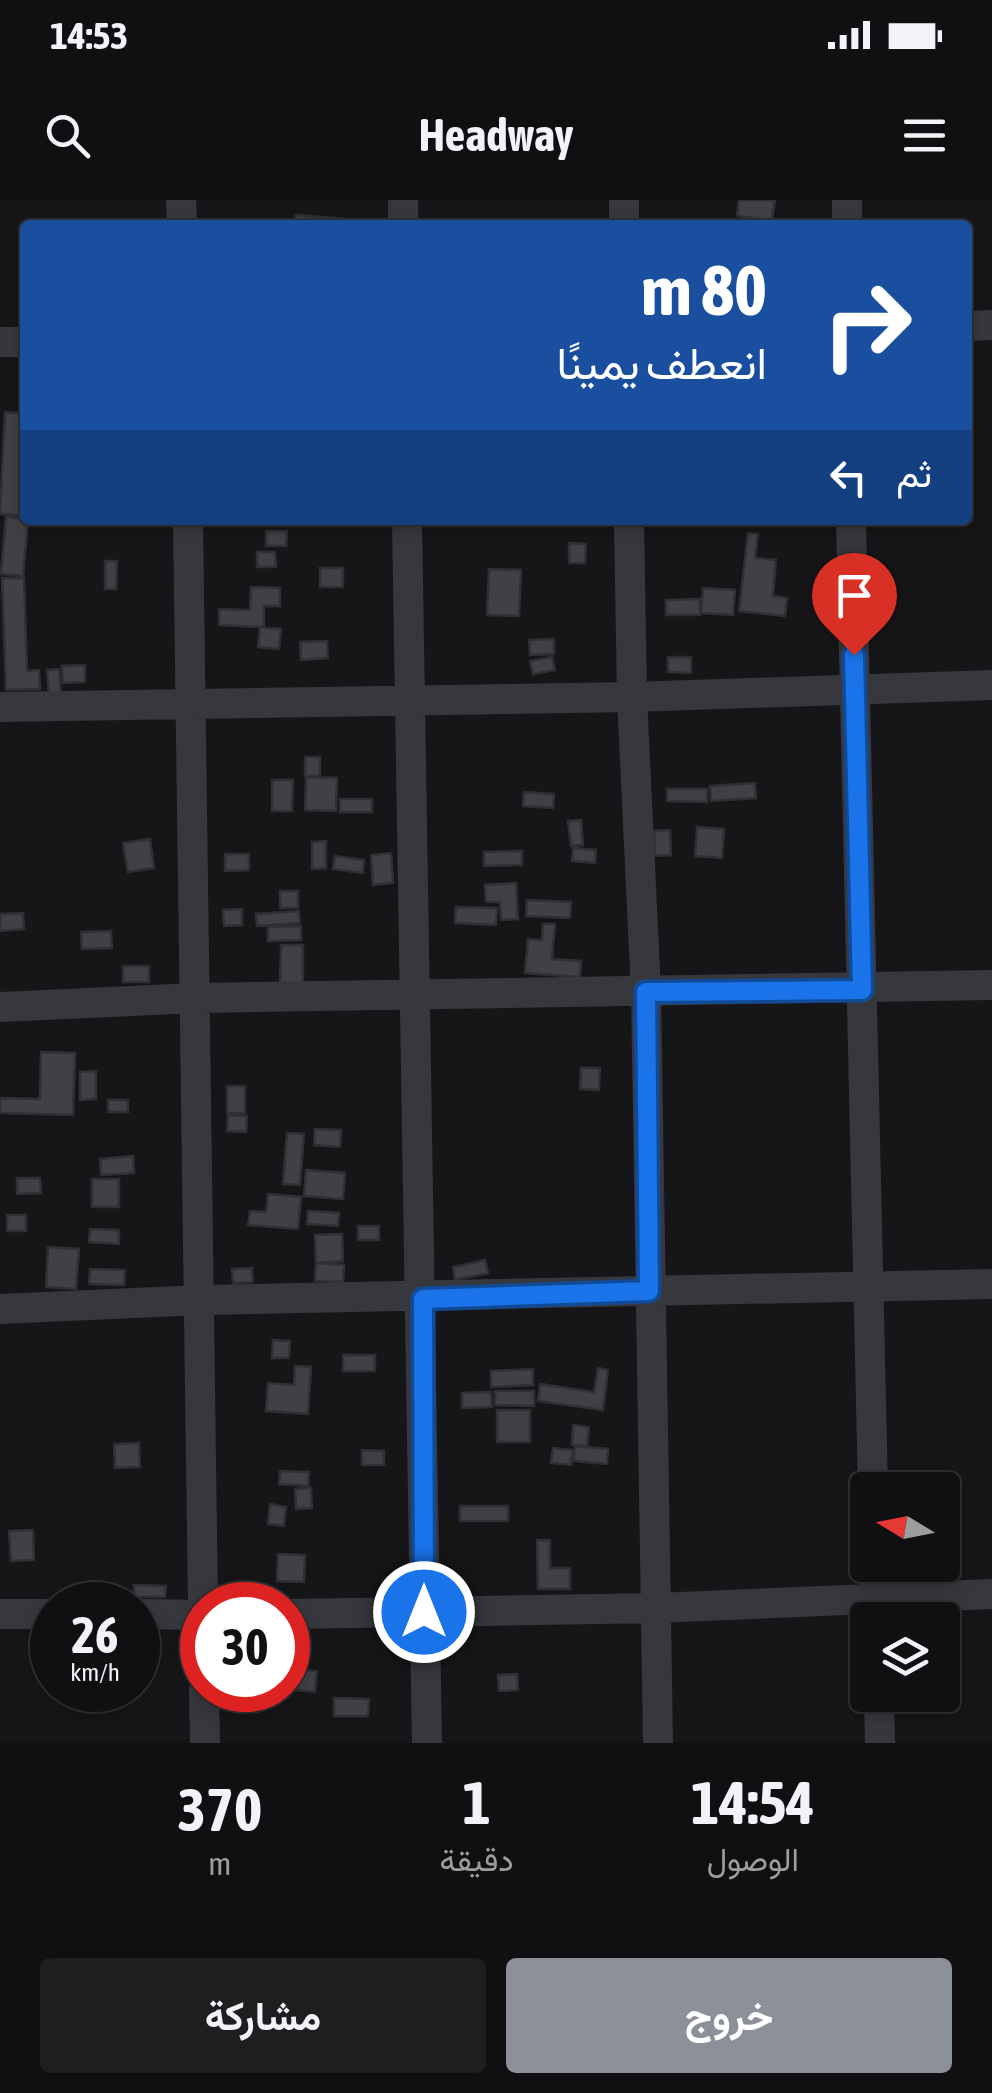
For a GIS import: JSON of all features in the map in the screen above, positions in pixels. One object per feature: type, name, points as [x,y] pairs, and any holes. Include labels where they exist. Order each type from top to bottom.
[{"type":"street","points":[[188,525],[204,1582]]},
{"type":"street","points":[[406,525],[428,1743]]},
{"type":"street","points":[[629,525],[632,697],[646,992],[658,1743]]},
{"type":"street","points":[[851,525],[874,1472]]},
{"type":"street","points":[[0,707],[632,697],[992,685]]},
{"type":"street","points":[[0,1007],[198,998],[992,985]]},
{"type":"street","points":[[0,1309],[201,1300],[869,1290],[992,1284]]},
{"type":"street","points":[[934,1602],[992,1594]]},
{"type":"street","points":[[310,1614],[656,1608],[850,1610]]},
{"type":"street","points":[[0,1614],[30,1614]]},
{"type":"street","points":[[204,1712],[205,1743]]},
{"type":"street","points":[[879,1712],[880,1743]]},
{"type":"building","points":[[739,200],[775,200],[772,220],[737,216]]},
{"type":"building","points":[[296,215],[357,220],[296,220]]},
{"type":"building","points":[[5,412],[20,414],[20,515],[0,514]]},
{"type":"building","points":[[6,516],[20,519],[20,525],[28,525],[23,576],[1,574]]},
{"type":"building","points":[[266,531],[287,531],[286,546],[266,546]]},
{"type":"building","points":[[748,533],[758,534],[755,558],[776,560],[773,596],[787,598],[785,616],[739,611]]},
{"type":"building","points":[[569,543],[586,544],[585,563],[569,563]]},
{"type":"building","points":[[257,552],[275,552],[276,567],[257,567]]},
{"type":"building","points":[[105,561],[117,561],[116,589],[105,589]]},
{"type":"building","points":[[320,568],[343,568],[343,587],[320,587]]},
{"type":"building","points":[[489,569],[521,570],[519,616],[487,615]]},
{"type":"building","points":[[2,578],[24,578],[27,671],[39,670],[40,689],[6,690]]},
{"type":"building","points":[[251,587],[280,588],[280,606],[264,606],[264,627],[219,625],[219,609],[250,610]]},
{"type":"building","points":[[703,588],[735,590],[733,615],[701,613]]},
{"type":"building","points":[[700,599],[700,615],[666,615],[666,600]]},
{"type":"building","points":[[260,627],[281,629],[279,649],[258,647]]},
{"type":"building","points":[[554,639],[554,654],[530,655],[529,640]]},
{"type":"building","points":[[327,641],[328,658],[301,660],[300,642]]},
{"type":"building","points":[[552,657],[555,670],[533,674],[530,661]]},
{"type":"building","points":[[668,657],[691,657],[691,673],[668,672]]},
{"type":"building","points":[[85,665],[85,682],[63,683],[62,666]]},
{"type":"building","points":[[59,669],[61,695],[49,696],[47,670]]},
{"type":"building","points":[[305,757],[320,757],[320,776],[305,776]]},
{"type":"building","points":[[306,777],[337,778],[336,811],[305,810]]},
{"type":"building","points":[[272,780],[293,780],[292,811],[272,811]]},
{"type":"building","points":[[755,783],[756,798],[711,801],[710,786]]},
{"type":"building","points":[[667,789],[707,789],[707,802],[667,801]]},
{"type":"building","points":[[524,792],[554,794],[553,808],[523,806]]},
{"type":"building","points":[[340,799],[372,799],[372,812],[340,812]]},
{"type":"building","points":[[581,820],[583,845],[571,846],[568,821]]},
{"type":"building","points":[[697,827],[724,829],[722,858],[695,856]]},
{"type":"building","points":[[670,830],[671,855],[655,856],[654,831]]},
{"type":"building","points":[[150,839],[154,868],[128,872],[123,843]]},
{"type":"building","points":[[326,841],[326,868],[312,869],[312,842]]},
{"type":"building","points":[[573,848],[596,850],[595,863],[572,861]]},
{"type":"building","points":[[522,851],[522,865],[484,866],[484,852]]},
{"type":"building","points":[[391,853],[393,883],[373,885],[371,855]]},
{"type":"building","points":[[225,854],[249,854],[249,870],[225,871]]},
{"type":"building","points":[[335,856],[364,860],[363,873],[333,869]]},
{"type":"building","points":[[516,883],[518,919],[501,920],[500,902],[486,902],[485,885]]},
{"type":"building","points":[[280,891],[298,891],[298,908],[280,908]]},
{"type":"building","points":[[527,900],[571,902],[570,918],[526,916]]},
{"type":"building","points":[[456,907],[497,908],[496,925],[455,923]]},
{"type":"building","points":[[242,909],[242,925],[224,926],[223,910]]},
{"type":"building","points":[[299,911],[300,923],[257,926],[256,914]]},
{"type":"building","points":[[23,913],[24,929],[0,931],[0,914]]},
{"type":"building","points":[[543,924],[555,924],[552,959],[581,961],[580,977],[525,973],[528,939],[542,940]]},
{"type":"building","points":[[301,926],[301,940],[268,941],[268,927]]},
{"type":"building","points":[[111,931],[112,948],[82,949],[81,932]]},
{"type":"building","points":[[281,945],[303,945],[303,983],[280,983]]},
{"type":"building","points":[[123,966],[149,966],[149,982],[123,982]]},
{"type":"building","points":[[41,1052],[75,1053],[73,1115],[0,1113],[0,1098],[40,1099]]},
{"type":"building","points":[[581,1068],[600,1068],[599,1090],[580,1089]]},
{"type":"building","points":[[96,1071],[96,1099],[80,1100],[80,1072]]},
{"type":"building","points":[[227,1086],[245,1086],[245,1113],[227,1113]]},
{"type":"building","points":[[108,1100],[128,1100],[128,1112],[108,1112]]},
{"type":"building","points":[[228,1115],[247,1116],[246,1132],[227,1131]]},
{"type":"building","points":[[315,1129],[341,1130],[340,1147],[314,1145]]},
{"type":"building","points":[[287,1133],[304,1134],[300,1185],[283,1184]]},
{"type":"building","points":[[133,1156],[134,1173],[101,1175],[100,1159]]},
{"type":"building","points":[[306,1170],[345,1173],[343,1199],[304,1196]]},
{"type":"building","points":[[17,1178],[40,1178],[41,1193],[17,1194]]},
{"type":"building","points":[[92,1179],[119,1179],[119,1207],[92,1207]]},
{"type":"building","points":[[268,1194],[301,1197],[298,1229],[248,1225],[250,1211],[266,1212]]},
{"type":"building","points":[[308,1211],[339,1213],[338,1226],[307,1224]]},
{"type":"building","points":[[7,1215],[26,1215],[26,1231],[7,1231]]},
{"type":"building","points":[[358,1226],[379,1226],[379,1240],[358,1240]]},
{"type":"building","points":[[90,1229],[119,1230],[119,1244],[89,1242]]},
{"type":"building","points":[[342,1234],[343,1261],[316,1263],[315,1235]]},
{"type":"building","points":[[48,1247],[79,1249],[76,1289],[46,1287]]},
{"type":"building","points":[[485,1260],[488,1273],[455,1280],[453,1267]]},
{"type":"building","points":[[316,1263],[344,1265],[343,1282],[315,1281]]},
{"type":"building","points":[[252,1268],[253,1282],[233,1283],[232,1269]]},
{"type":"building","points":[[90,1269],[125,1270],[124,1285],[89,1284]]},
{"type":"building","points":[[273,1340],[290,1341],[289,1358],[272,1358]]},
{"type":"building","points":[[343,1355],[375,1355],[375,1371],[343,1371]]},
{"type":"building","points":[[295,1366],[311,1367],[308,1414],[266,1411],[268,1383],[294,1385]]},
{"type":"building","points":[[598,1368],[608,1370],[603,1410],[538,1401],[540,1384],[594,1392]]},
{"type":"building","points":[[533,1369],[533,1385],[491,1387],[491,1371]]},
{"type":"building","points":[[495,1391],[534,1391],[534,1406],[495,1405]]},
{"type":"building","points":[[491,1392],[492,1407],[462,1408],[462,1393]]},
{"type":"building","points":[[497,1410],[530,1410],[530,1442],[497,1442]]},
{"type":"building","points":[[573,1425],[589,1427],[587,1446],[572,1445]]},
{"type":"building","points":[[139,1443],[140,1467],[115,1468],[114,1444]]},
{"type":"building","points":[[575,1446],[608,1449],[607,1464],[574,1461]]},
{"type":"building","points":[[553,1448],[573,1450],[571,1465],[551,1463]]},
{"type":"building","points":[[362,1450],[384,1451],[384,1465],[362,1465]]},
{"type":"building","points":[[280,1471],[309,1472],[308,1486],[279,1484]]},
{"type":"building","points":[[311,1488],[312,1508],[296,1509],[295,1489]]},
{"type":"building","points":[[270,1504],[286,1507],[284,1526],[268,1524]]},
{"type":"building","points":[[460,1506],[508,1506],[508,1521],[460,1521]]},
{"type":"building","points":[[33,1530],[34,1560],[11,1561],[9,1531]]},
{"type":"building","points":[[537,1540],[550,1540],[550,1568],[570,1568],[570,1589],[538,1589]]},
{"type":"building","points":[[278,1554],[305,1555],[304,1582],[277,1581]]},
{"type":"building","points":[[310,1670],[317,1671],[315,1692],[310,1692]]},
{"type":"building","points":[[517,1674],[518,1690],[499,1691],[498,1675]]},
{"type":"building","points":[[334,1698],[369,1699],[368,1716],[334,1716]]},
{"type":"route","points":[[424,1612],[423,1299],[649,1291],[646,992],[862,990],[854,655]]}]
